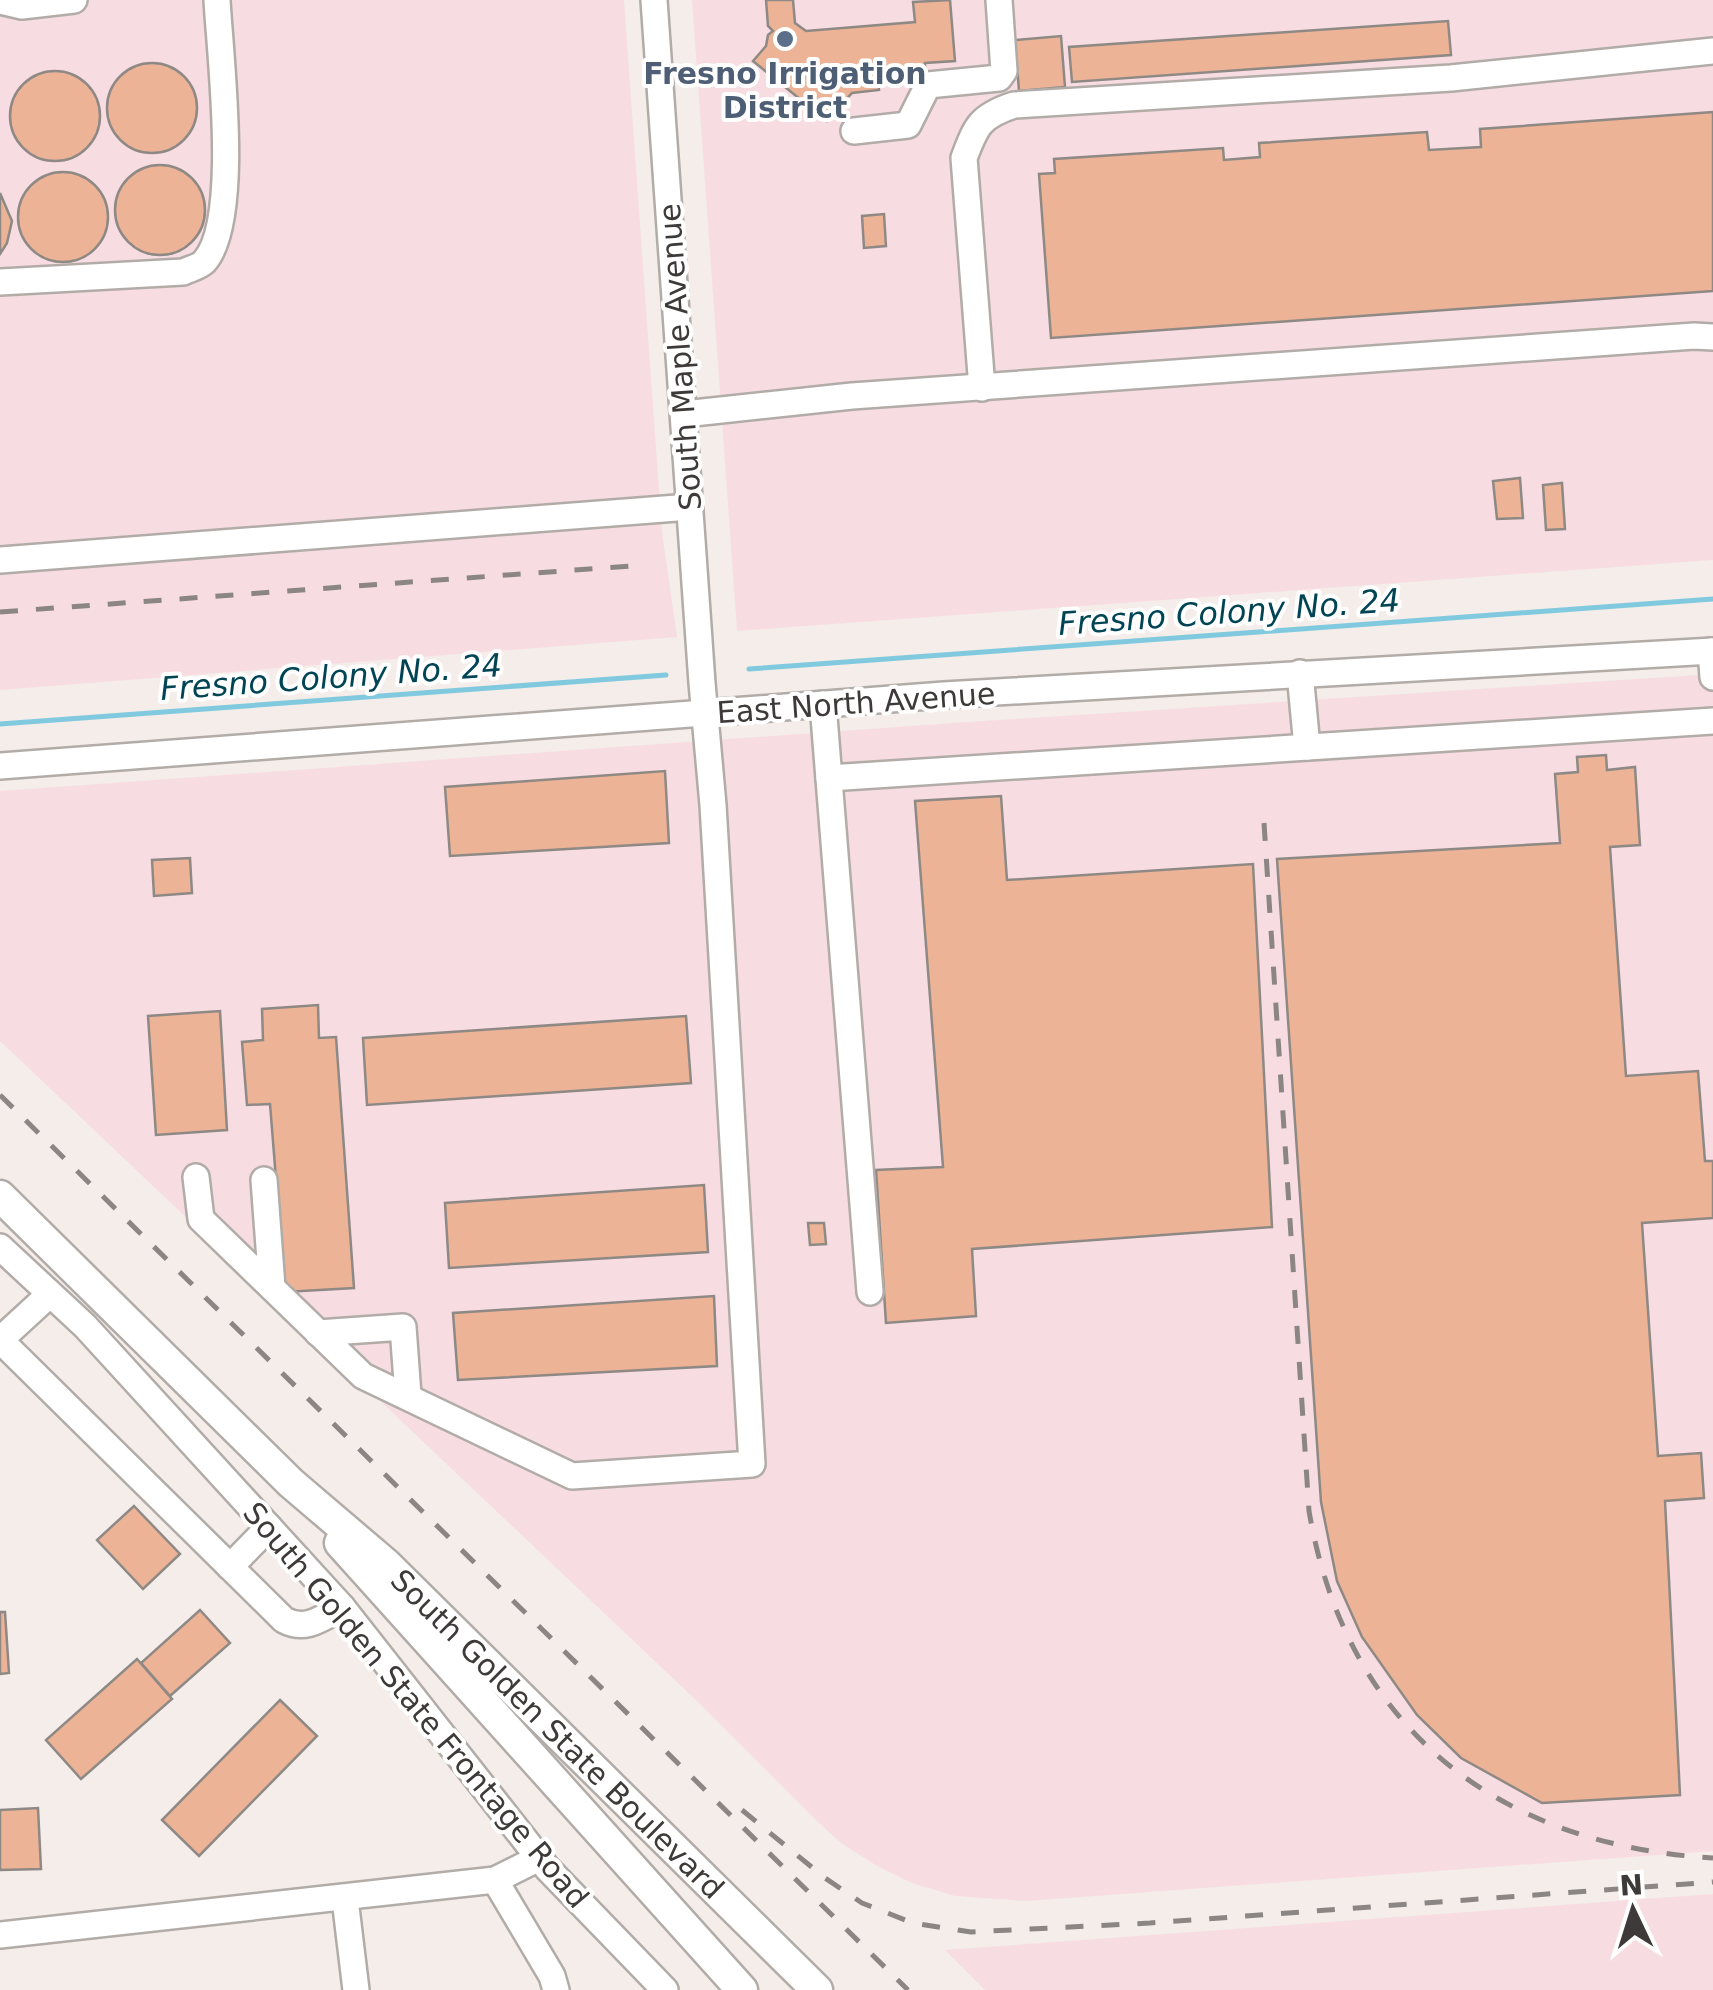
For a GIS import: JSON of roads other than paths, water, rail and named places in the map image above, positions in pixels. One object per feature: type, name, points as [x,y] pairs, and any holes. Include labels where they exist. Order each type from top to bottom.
[{"type":"main road","name":"South Golden State Boulevard","points":[[0,1196],[290,1483],[386,1564],[817,1990]]},
{"type":"main road","name":"South Golden State Boulevard","points":[[290,1483],[370,1581],[742,1990]]},
{"type":"street","points":[[0,1],[22,6],[74,0]]},
{"type":"street","points":[[0,282],[183,272],[203,263],[218,236],[226,181],[216,0]]},
{"type":"street","name":"South Maple Avenue","points":[[408,1395],[572,1476],[752,1464],[714,805],[704,714],[654,0]]},
{"type":"street","points":[[854,130],[908,125],[928,85],[999,78],[1004,71],[999,0]]},
{"type":"street","points":[[982,388],[964,158],[978,125],[992,112],[1014,105],[1451,78],[1713,51]]},
{"type":"street","points":[[684,414],[852,396],[1713,337]]},
{"type":"street","points":[[0,560],[690,507]]},
{"type":"street","points":[[1712,651],[1713,678]]},
{"type":"street","name":"East North Avenue","points":[[0,766],[823,704],[1712,651]]},
{"type":"street","points":[[1300,673],[1307,747]]},
{"type":"street","points":[[823,704],[870,1292]]},
{"type":"street","points":[[829,778],[1713,721]]},
{"type":"street","points":[[196,1176],[201,1219],[318,1334],[363,1376],[408,1395],[402,1327],[318,1334]]},
{"type":"street","points":[[264,1180],[272,1287]]},
{"type":"street","name":"South Golden State Frontage Road","points":[[0,1247],[84,1326],[342,1607],[539,1858],[666,1990]]},
{"type":"street","points":[[50,1294],[0,1340],[284,1620],[297,1627],[309,1625],[342,1607]]},
{"type":"street","points":[[230,1567],[269,1527]]},
{"type":"street","points":[[0,1934],[495,1880],[539,1858]]},
{"type":"street","points":[[495,1880],[552,1976],[556,1990]]},
{"type":"street","points":[[345,1899],[356,1990]]},
{"type":"waterway","name":"Fresno Colony No. 24","points":[[749,669],[1713,599]]},
{"type":"waterway","name":"Fresno Colony No. 24","points":[[0,724],[666,675]]},
{"type":"railway","points":[[0,612],[644,565]]},
{"type":"railway","points":[[1264,823],[1309,1511],[1328,1588],[1357,1655],[1396,1713],[1444,1761],[1500,1800],[1564,1829],[1635,1848],[1713,1858]]},
{"type":"railway","points":[[0,1095],[908,1990]]},
{"type":"railway","points":[[742,1810],[862,1903],[913,1923],[971,1932],[1150,1923],[1713,1882]]},
{"type":"place","name":"Fresno Irrigation District","points":[[785,39]]}]
